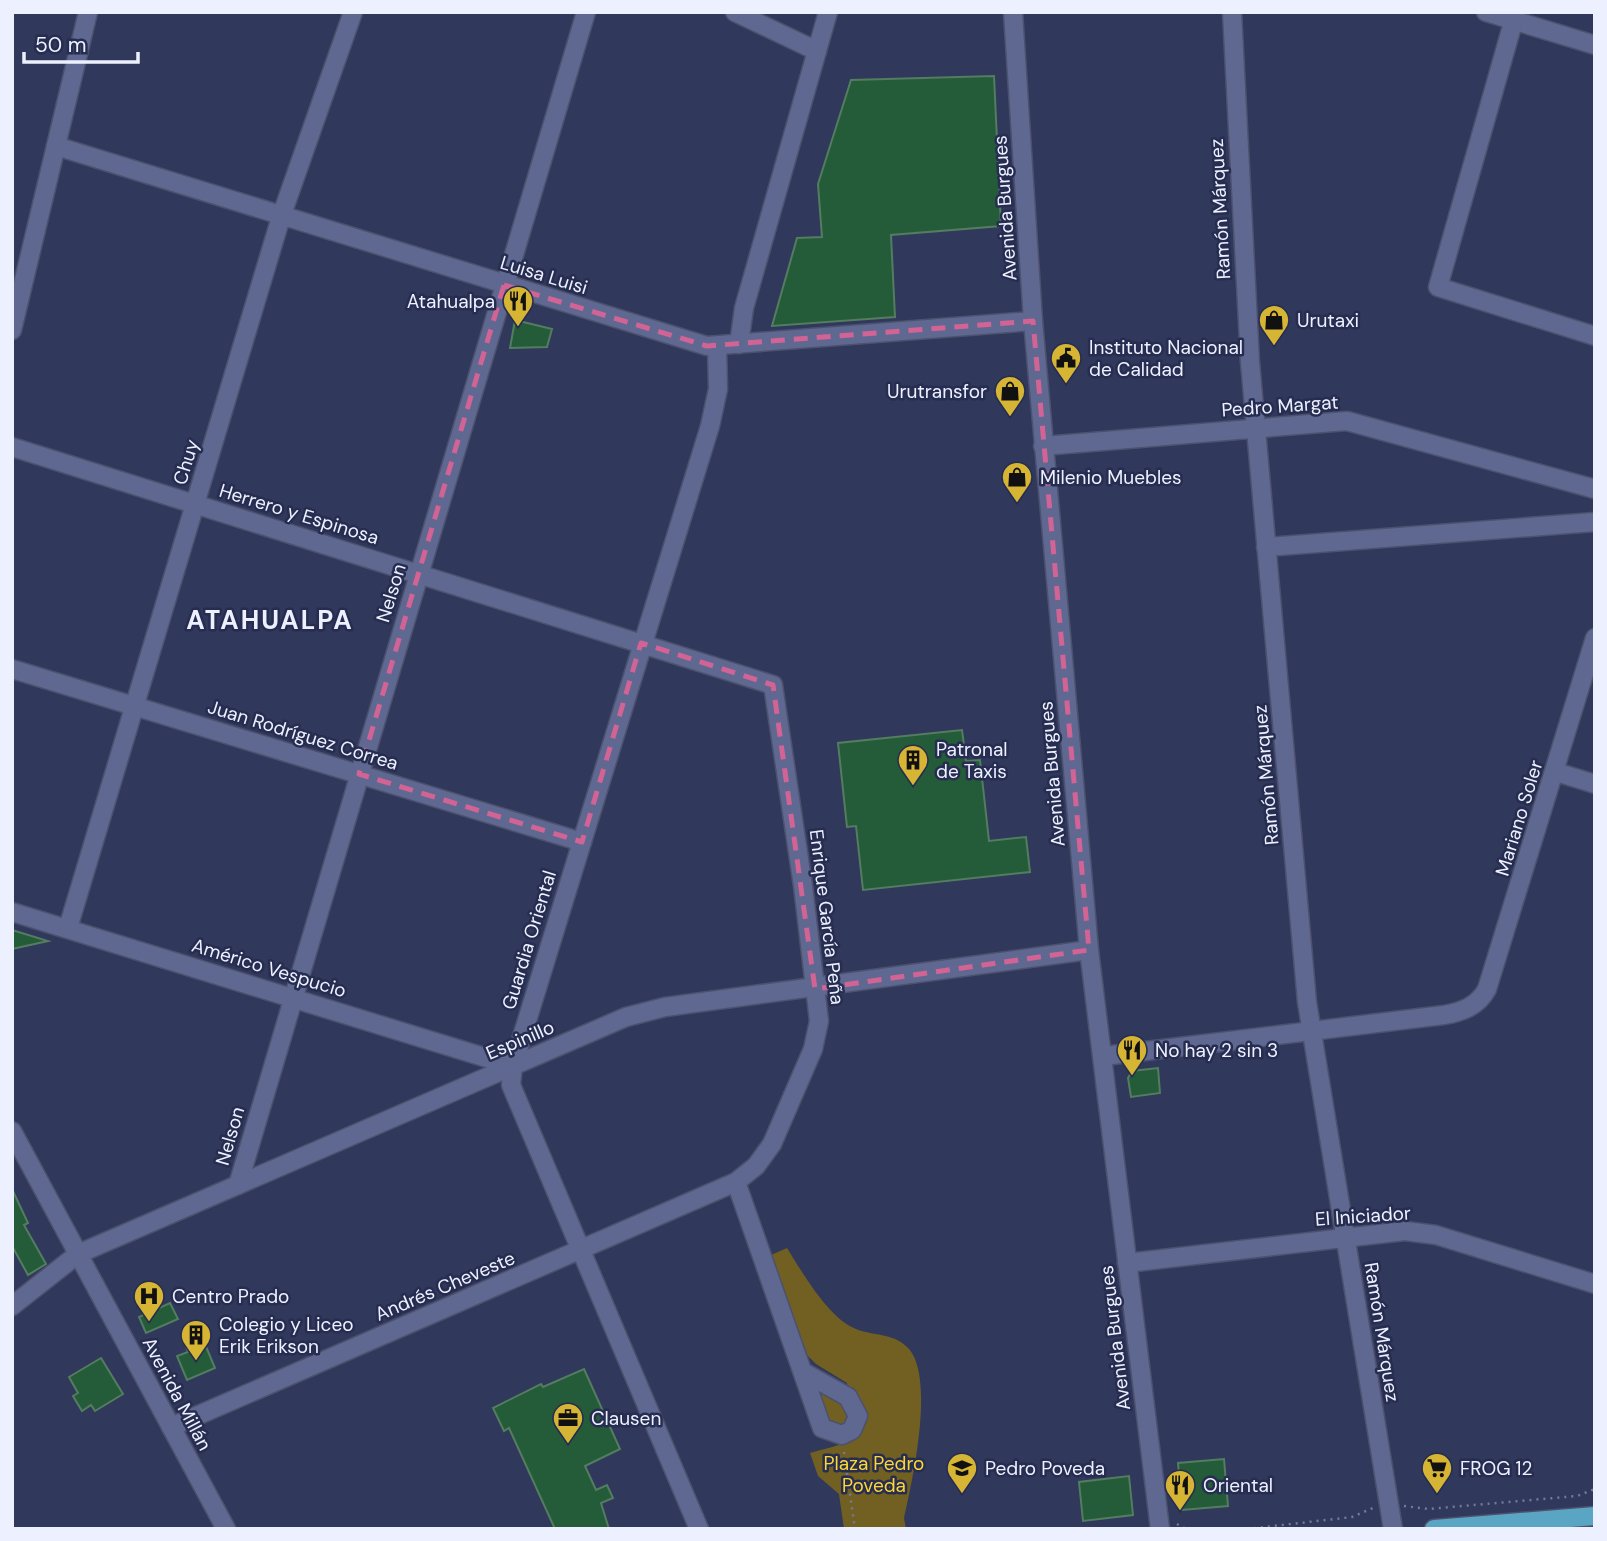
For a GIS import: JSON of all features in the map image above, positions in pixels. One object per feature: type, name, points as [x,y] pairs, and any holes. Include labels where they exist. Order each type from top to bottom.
[{"type":"main road","points":[[1434,1529],[1595,1516]]},
{"type":"street","points":[[12,330],[88,12]]},
{"type":"street","name":"Chuy","points":[[68,928],[281,217],[353,12]]},
{"type":"street","name":"Nelson","points":[[238,1185],[291,996],[586,12]]},
{"type":"street","points":[[735,12],[817,51]]},
{"type":"street","points":[[739,344],[744,309],[828,12]]},
{"type":"street","name":"Avenida Burgues","points":[[1013,12],[1043,446],[1089,950],[1160,1529]]},
{"type":"street","name":"Ramón Márquez","points":[[1232,12],[1246,298],[1256,428],[1311,1031],[1393,1529]]},
{"type":"street","points":[[1486,12],[1514,16],[1595,45]]},
{"type":"street","points":[[1514,16],[1438,286],[1595,336]]},
{"type":"street","name":"Luisa Luisi","points":[[56,146],[697,344],[717,346],[1033,321]]},
{"type":"street","name":"Guardia Oriental","points":[[699,1529],[511,1085],[513,1066],[641,643],[710,426],[718,389],[717,346]]},
{"type":"street","name":"Pedro Margat","points":[[1043,446],[1347,421],[1595,489]]},
{"type":"street","name":"Herrero y Espinosa","points":[[12,447],[773,685]]},
{"type":"street","points":[[1266,547],[1595,522]]},
{"type":"street","name":"Mariano Soler","points":[[1311,1031],[1444,1015],[1474,1005],[1487,989],[1556,772],[1595,638]]},
{"type":"street","name":"Juan Rodríguez Correa","points":[[12,669],[582,842]]},
{"type":"street","name":"Enrique García Peña","points":[[736,1182],[756,1166],[772,1144],[813,1049],[819,1021],[773,685]]},
{"type":"street","points":[[1556,772],[1595,784]]},
{"type":"street","name":"Américo Vespucio","points":[[12,912],[513,1066]]},
{"type":"street","name":"Espinillo","points":[[12,1306],[78,1254],[643,1012],[1089,950]]},
{"type":"street","points":[[1104,1056],[1311,1031]]},
{"type":"street","name":"Avenida Millán","points":[[12,1131],[18,1156],[78,1254],[226,1529]]},
{"type":"street","points":[[736,1182],[805,1373],[822,1428],[842,1435],[852,1430],[857,1423],[857,1409],[836,1388],[805,1373]]},
{"type":"street","name":"Andrés Cheveste","points":[[171,1427],[736,1182]]},
{"type":"street","name":"El Iniciador","points":[[1127,1263],[1405,1231],[1422,1232],[1595,1284]]},
{"type":"path","points":[[842,1435],[855,1529]]},
{"type":"path","points":[[1247,1529],[1352,1517],[1372,1508],[1414,1506],[1428,1509],[1577,1496],[1595,1489]]},
{"type":"highlighted area","points":[[504,285],[707,346],[1033,321],[1089,950],[815,989],[773,685],[641,643],[582,842],[359,774]]},
{"type":"green space","name":"Plaza Pedro Poveda","points":[[787,1248],[817,1294],[836,1316],[856,1329],[901,1342],[915,1359],[920,1379],[920,1429],[904,1518],[906,1529],[844,1529],[839,1494],[818,1476],[810,1453],[839,1445],[856,1436],[862,1430],[866,1410],[849,1391],[847,1383],[816,1364],[803,1351],[771,1255]]},
{"type":"green space","points":[[820,1390],[841,1400],[849,1418],[843,1426],[829,1424],[818,1394]]},
{"type":"building","points":[[994,76],[1001,226],[891,235],[895,317],[772,326],[797,238],[822,237],[818,184],[851,80]]},
{"type":"building","points":[[515,320],[552,329],[547,347],[510,348]]},
{"type":"building","points":[[962,730],[966,761],[980,760],[989,841],[1026,837],[1030,872],[863,890],[856,826],[847,827],[838,743]]},
{"type":"building","points":[[12,930],[48,941],[12,949]]},
{"type":"building","points":[[1158,1068],[1160,1093],[1131,1097],[1128,1078],[1132,1071]]},
{"type":"building","points":[[12,1189],[28,1223],[24,1225],[46,1264],[28,1275],[12,1246]]},
{"type":"building","points":[[170,1303],[178,1319],[146,1333],[139,1317]]},
{"type":"building","name":"Colegio y Liceo Erik Erikson","points":[[202,1337],[215,1368],[187,1380],[177,1356],[188,1352],[185,1344]]},
{"type":"building","points":[[101,1358],[123,1394],[95,1411],[91,1405],[82,1411],[73,1396],[78,1393],[69,1377]]},
{"type":"building","name":"Clausen","points":[[584,1369],[620,1449],[585,1466],[596,1490],[607,1485],[613,1498],[601,1503],[609,1529],[555,1529],[509,1428],[504,1431],[493,1408],[541,1384],[543,1387]]},
{"type":"building","points":[[1224,1459],[1228,1506],[1182,1510],[1178,1463]]},
{"type":"building","points":[[1129,1476],[1133,1515],[1083,1521],[1079,1482]]},
{"type":"place","name":"Atahualpa","points":[[518,328]]},
{"type":"place","name":"Urutaxi","points":[[1274,347]]},
{"type":"place","name":"Instituto Nacional de Calidad","points":[[1066,385]]},
{"type":"place","name":"Urutransfor","points":[[1010,418]]},
{"type":"place","name":"Milenio Muebles","points":[[1017,504]]},
{"type":"place","name":"Patronal de Taxis","points":[[913,787]]},
{"type":"place","name":"No hay 2 sin 3","points":[[1132,1077]]},
{"type":"place","name":"Centro Prado","points":[[149,1323]]},
{"type":"place","name":"Colegio y Liceo Erik Erikson","points":[[196,1362]]},
{"type":"place","name":"Clausen","points":[[568,1445]]},
{"type":"place","name":"Pedro Poveda","points":[[962,1495]]},
{"type":"place","name":"FROG 12","points":[[1437,1495]]},
{"type":"place","name":"Oriental","points":[[1180,1512]]},
{"type":"district","name":"ATAHUALPA","points":[[270,620]]}]
